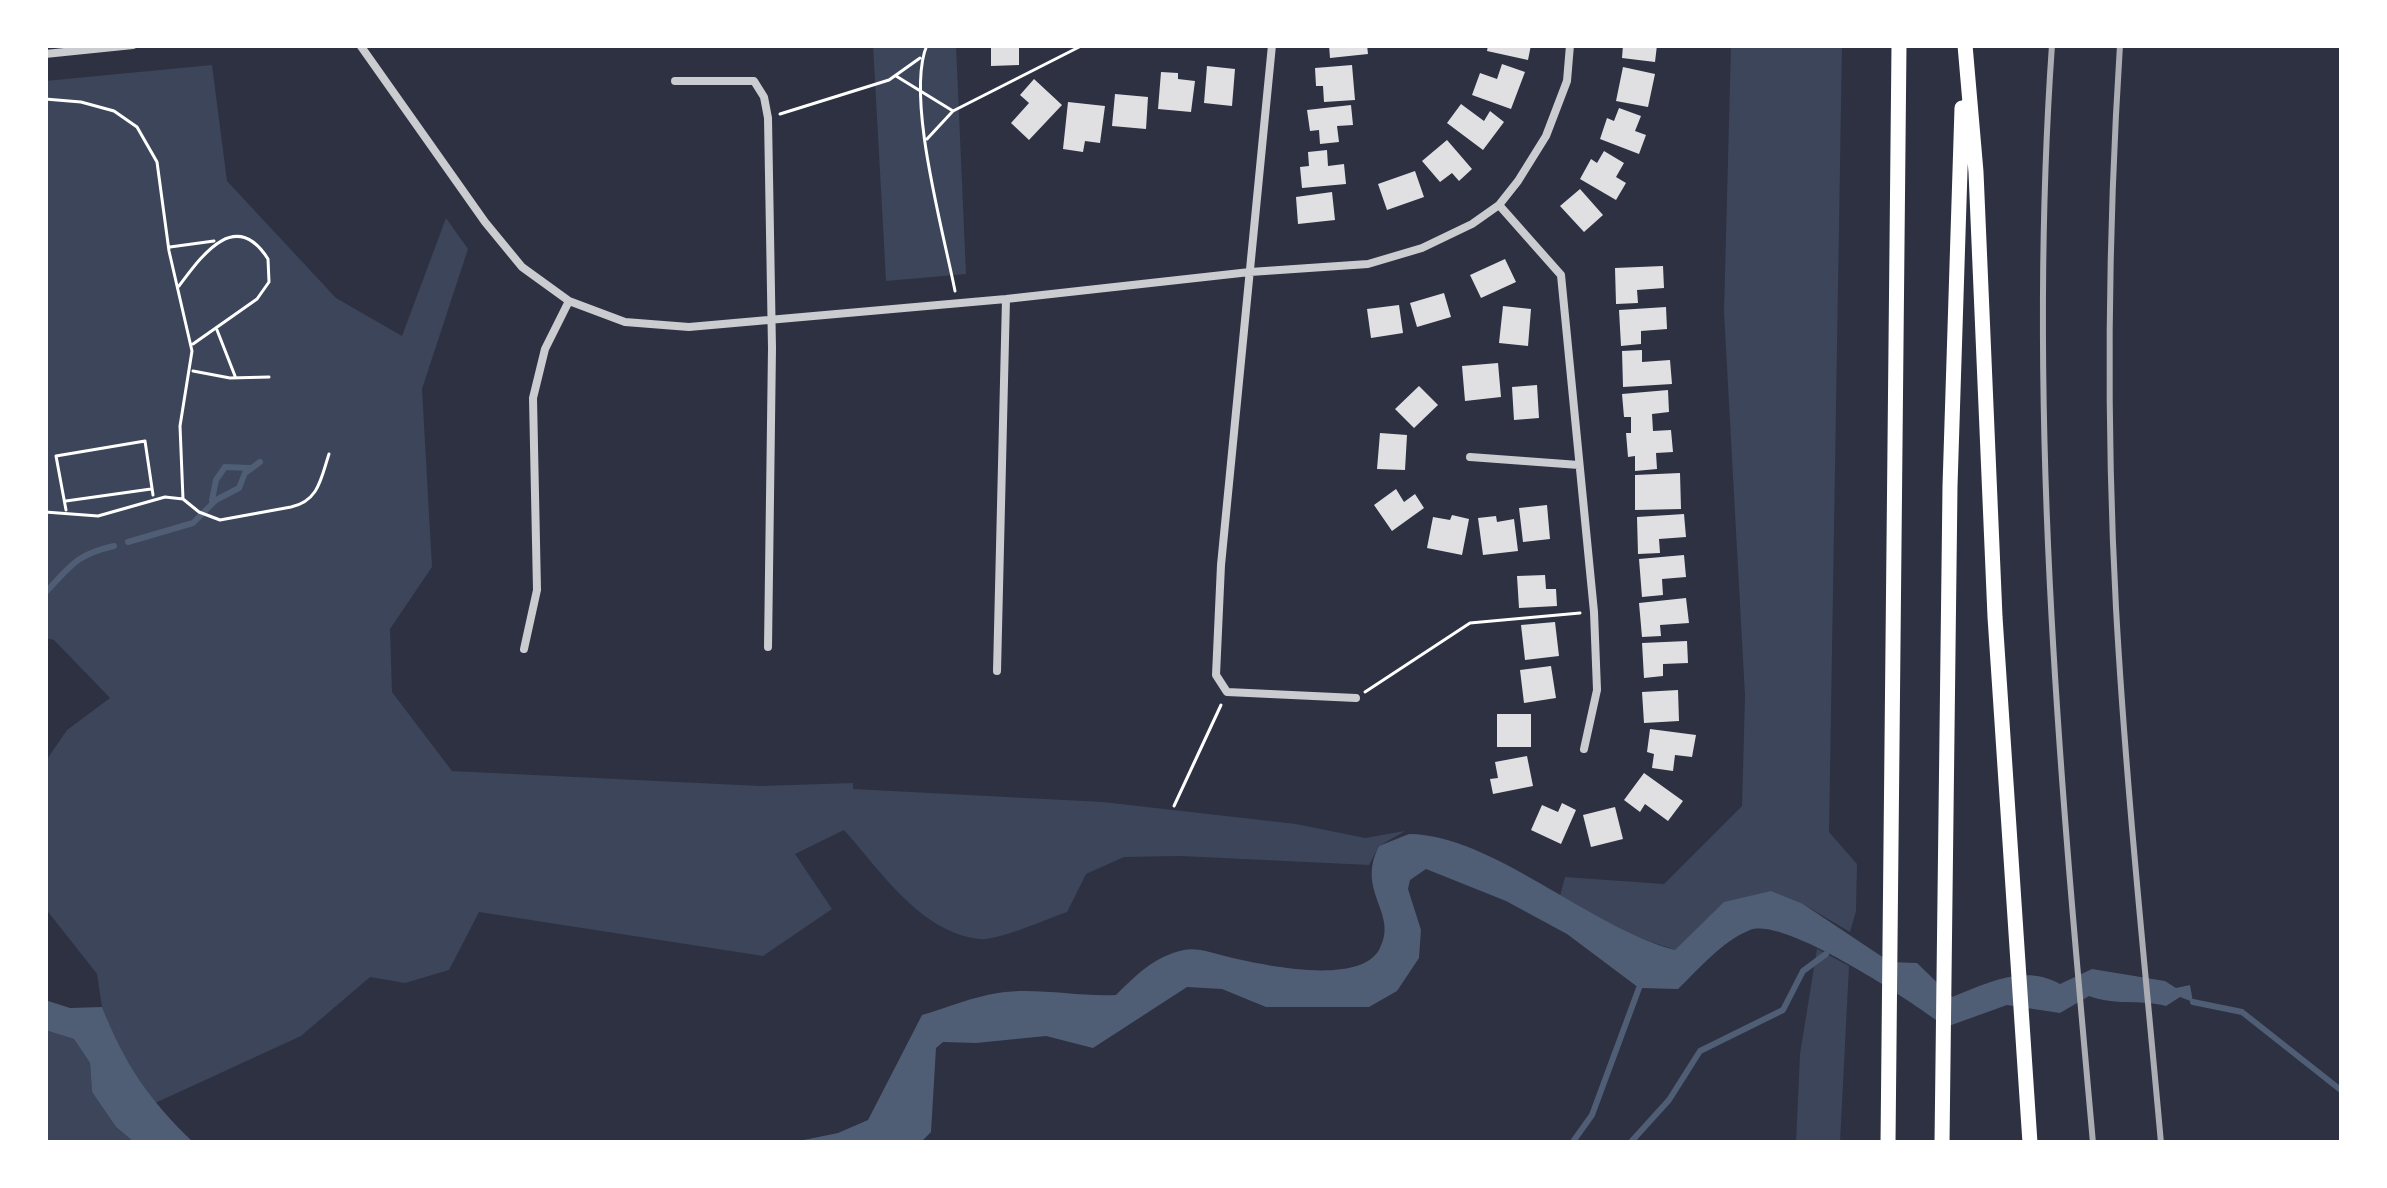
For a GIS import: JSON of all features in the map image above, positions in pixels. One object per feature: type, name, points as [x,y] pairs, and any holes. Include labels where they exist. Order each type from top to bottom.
[{"type":"highway","points":[[1888,1143],[1899,45]]},
{"type":"highway","points":[[1964,45],[1976,172],[1995,617],[2030,1143]]},
{"type":"highway","points":[[1942,1143],[1950,486],[1964,45]]},
{"type":"street","points":[[45,54],[133,45]]},
{"type":"street","points":[[361,45],[522,267],[569,302],[626,322],[689,327],[1250,272],[1368,265],[1422,248],[1499,205],[1546,136],[1567,81],[1570,45]]},
{"type":"street","points":[[1272,45],[1221,565],[1216,675],[1228,692],[1356,698]]},
{"type":"street","points":[[675,80],[754,80],[768,118],[768,647]]},
{"type":"street","points":[[1499,205],[1561,275],[1594,612],[1597,690],[1584,749]]},
{"type":"street","points":[[997,671],[1006,299]]},
{"type":"street","points":[[524,649],[537,590],[533,398],[545,349],[569,302]]},
{"type":"street","points":[[1470,457],[1580,465]]},
{"type":"path","points":[[927,45],[922,57],[922,95],[932,194],[958,303]]},
{"type":"path","points":[[926,140],[953,111],[1083,45]]},
{"type":"path","points":[[768,118],[889,80],[922,57]]},
{"type":"path","points":[[895,75],[953,111]]},
{"type":"path","points":[[45,99],[100,106],[137,127],[157,161],[168,248],[191,344],[180,426],[183,499]]},
{"type":"path","points":[[168,248],[247,239],[264,252],[270,271],[257,299],[191,344]]},
{"type":"path","points":[[177,288],[219,241]]},
{"type":"path","points":[[217,330],[236,378]]},
{"type":"path","points":[[191,370],[236,378],[269,377]]},
{"type":"path","points":[[66,512],[56,456],[145,441],[154,499]]},
{"type":"path","points":[[45,512],[98,516],[127,511],[154,499],[183,499],[220,520],[302,505],[316,494],[329,454]]},
{"type":"path","points":[[64,502],[152,488]]},
{"type":"path","points":[[1356,698],[1470,623],[1594,612]]},
{"type":"path","points":[[1174,806],[1228,692]]},
{"type":"shaded area","points":[[873,45],[956,45],[966,274],[886,281]]},
{"type":"shaded area","points":[[1731,45],[1842,45],[1829,832],[1857,864],[1856,911],[1850,932],[1803,904],[1675,950],[1620,931],[1560,896],[1565,877],[1664,884],[1742,806],[1745,696],[1724,312]]},
{"type":"shaded area","points":[[212,65],[227,181],[336,298],[402,336],[446,218],[468,249],[422,389],[432,567],[390,629],[392,692],[452,771],[760,786],[853,783],[853,789],[1103,802],[1296,824],[1365,838],[1405,831],[1379,846],[1369,865],[1124,857],[1086,874],[1067,912],[979,939],[938,925],[920,912],[844,830],[795,854],[832,909],[763,956],[479,912],[449,970],[405,983],[370,977],[301,1036],[153,1104],[120,1052],[102,1007],[97,974],[45,908],[45,762],[67,730],[110,698],[54,640],[45,638],[45,81]]},
{"type":"shaded area","points":[[1409,834],[1474,849],[1609,922],[1675,950],[1724,902],[1771,891],[1803,904],[1890,962],[1917,963],[1952,997],[2020,976],[2060,984],[2092,969],[2165,981],[2176,988],[2190,985],[2193,1002],[2180,997],[2166,1006],[2089,996],[2060,1013],[2007,1005],[1946,1027],[1819,948],[1767,929],[1750,930],[1730,941],[1678,989],[1639,988],[1567,934],[1506,901],[1426,869],[1410,880],[1408,889],[1421,930],[1419,958],[1397,991],[1369,1007],[1266,1007],[1222,989],[1187,987],[1093,1048],[1046,1036],[943,1042],[936,1048],[931,1132],[920,1143],[789,1143],[838,1133],[868,1120],[922,1015],[959,1003],[1013,991],[1116,995],[1155,962],[1189,949],[1309,970],[1368,961],[1384,937],[1373,862],[1379,846]]},
{"type":"shaded area","points":[[1817,949],[1849,966],[1840,1143],[1796,1143],[1800,1054]]},
{"type":"shaded area","points":[[45,1000],[70,1008],[102,1007],[140,1081],[194,1143],[135,1143],[116,1127],[92,1092],[90,1063],[74,1039],[45,1030]]},
{"type":"shaded area","points":[[45,1030],[74,1039],[90,1063],[92,1092],[116,1127],[135,1143],[45,1143]]},
{"type":"building","points":[[991,45],[1019,45],[1019,65],[991,66]]},
{"type":"building","points":[[1329,45],[1367,45],[1368,54],[1330,58]]},
{"type":"building","points":[[1488,45],[1531,45],[1528,60],[1487,51]]},
{"type":"building","points":[[1623,45],[1657,45],[1655,62],[1622,58]]},
{"type":"building","points":[[1502,64],[1525,72],[1511,109],[1472,95],[1480,73],[1497,79]]},
{"type":"building","points":[[1352,65],[1355,100],[1324,102],[1323,86],[1316,86],[1315,68]]},
{"type":"building","points":[[1207,66],[1235,69],[1232,106],[1204,103]]},
{"type":"building","points":[[1623,67],[1655,74],[1648,107],[1616,101]]},
{"type":"building","points":[[1161,72],[1195,81],[1191,112],[1158,109]]},
{"type":"building","points":[[1034,79],[1062,105],[1029,140],[1011,123],[1029,103],[1020,95]]},
{"type":"building","points":[[1115,94],[1148,97],[1146,129],[1112,126]]},
{"type":"building","points":[[1068,102],[1105,106],[1100,143],[1085,141],[1083,152],[1063,149]]},
{"type":"building","points":[[1461,104],[1484,121],[1490,111],[1504,122],[1483,150],[1447,123]]},
{"type":"building","points":[[1351,105],[1353,125],[1337,126],[1339,142],[1320,144],[1319,130],[1310,131],[1307,110]]},
{"type":"building","points":[[1619,108],[1641,116],[1635,131],[1646,135],[1639,154],[1600,139],[1607,118],[1614,121]]},
{"type":"building","points":[[1447,140],[1472,169],[1459,181],[1452,173],[1440,182],[1422,161]]},
{"type":"building","points":[[1327,150],[1328,166],[1344,164],[1346,184],[1302,188],[1300,167],[1309,166],[1308,152]]},
{"type":"building","points":[[1604,151],[1624,163],[1616,177],[1626,183],[1616,200],[1580,179],[1591,159],[1597,163]]},
{"type":"building","points":[[1415,171],[1424,197],[1387,210],[1378,184]]},
{"type":"building","points":[[1580,189],[1603,215],[1584,232],[1560,206]]},
{"type":"building","points":[[1332,192],[1335,220],[1298,224],[1296,197]]},
{"type":"building","points":[[1505,259],[1516,282],[1481,298],[1470,275]]},
{"type":"building","points":[[1663,266],[1664,288],[1637,290],[1638,303],[1616,304],[1615,268]]},
{"type":"building","points":[[1444,293],[1451,317],[1417,327],[1410,303]]},
{"type":"building","points":[[1399,305],[1403,333],[1371,338],[1367,309]]},
{"type":"building","points":[[1503,306],[1531,309],[1528,346],[1499,343]]},
{"type":"building","points":[[1666,307],[1667,329],[1641,331],[1641,344],[1621,346],[1619,310]]},
{"type":"building","points":[[1642,350],[1642,362],[1670,360],[1672,384],[1623,387],[1622,351]]},
{"type":"building","points":[[1498,363],[1501,397],[1465,401],[1462,366]]},
{"type":"building","points":[[1537,385],[1539,418],[1514,420],[1512,387]]},
{"type":"building","points":[[1419,386],[1438,405],[1414,428],[1395,409]]},
{"type":"building","points":[[1668,390],[1669,412],[1652,414],[1653,431],[1671,430],[1673,452],[1656,453],[1657,469],[1635,471],[1626,433],[1631,433],[1631,417],[1624,417],[1622,394]]},
{"type":"building","points":[[1380,433],[1407,435],[1405,470],[1377,469]]},
{"type":"building","points":[[1680,473],[1681,509],[1635,510],[1635,475]]},
{"type":"building","points":[[1396,489],[1404,502],[1415,494],[1424,508],[1392,531],[1374,505]]},
{"type":"building","points":[[1547,505],[1550,539],[1523,542],[1519,508]]},
{"type":"building","points":[[1684,514],[1686,537],[1659,539],[1660,553],[1638,554],[1637,517]]},
{"type":"building","points":[[1452,515],[1469,519],[1462,555],[1427,548],[1433,517],[1450,520]]},
{"type":"building","points":[[1496,516],[1497,522],[1514,519],[1518,551],[1483,555],[1478,518]]},
{"type":"building","points":[[1684,555],[1686,577],[1662,579],[1663,595],[1642,597],[1639,559]]},
{"type":"building","points":[[1545,575],[1546,589],[1556,589],[1557,606],[1519,608],[1517,576]]},
{"type":"building","points":[[1686,598],[1689,623],[1660,625],[1661,636],[1642,637],[1639,603]]},
{"type":"building","points":[[1555,622],[1559,656],[1525,660],[1521,625]]},
{"type":"building","points":[[1687,641],[1688,663],[1663,664],[1663,676],[1644,678],[1642,643]]},
{"type":"building","points":[[1551,666],[1556,698],[1524,703],[1520,670]]},
{"type":"building","points":[[1678,690],[1679,721],[1644,723],[1642,692]]},
{"type":"building","points":[[1497,714],[1531,714],[1531,747],[1497,747]]},
{"type":"building","points":[[1650,729],[1696,735],[1692,757],[1675,755],[1673,771],[1652,768],[1654,754],[1647,752]]},
{"type":"building","points":[[1527,756],[1533,786],[1493,794],[1490,779],[1498,778],[1495,762]]},
{"type":"building","points":[[1644,773],[1683,801],[1668,821],[1645,804],[1640,812],[1624,800]]},
{"type":"building","points":[[1562,803],[1576,810],[1561,844],[1531,830],[1542,805],[1558,812]]},
{"type":"building","points":[[1615,807],[1623,839],[1591,847],[1583,815]]},
{"type":"waterway","points":[[128,542],[193,523],[216,500],[239,488],[245,473],[260,462]]},
{"type":"waterway","points":[[212,500],[216,480],[225,467],[250,468]]},
{"type":"waterway","points":[[45,593],[82,558],[114,546]]},
{"type":"waterway","points":[[1630,1143],[1669,1100],[1700,1051],[1783,1010],[1803,971],[1826,954]]},
{"type":"waterway","points":[[1572,1143],[1592,1115],[1639,988]]},
{"type":"waterway","points":[[2193,1002],[2242,1012],[2342,1091]]},
{"type":"railway","points":[[2052,45],[2043,320],[2050,595],[2093,1143]]},
{"type":"railway","points":[[2120,45],[2110,326],[2113,538],[2125,742],[2161,1143]]}]
